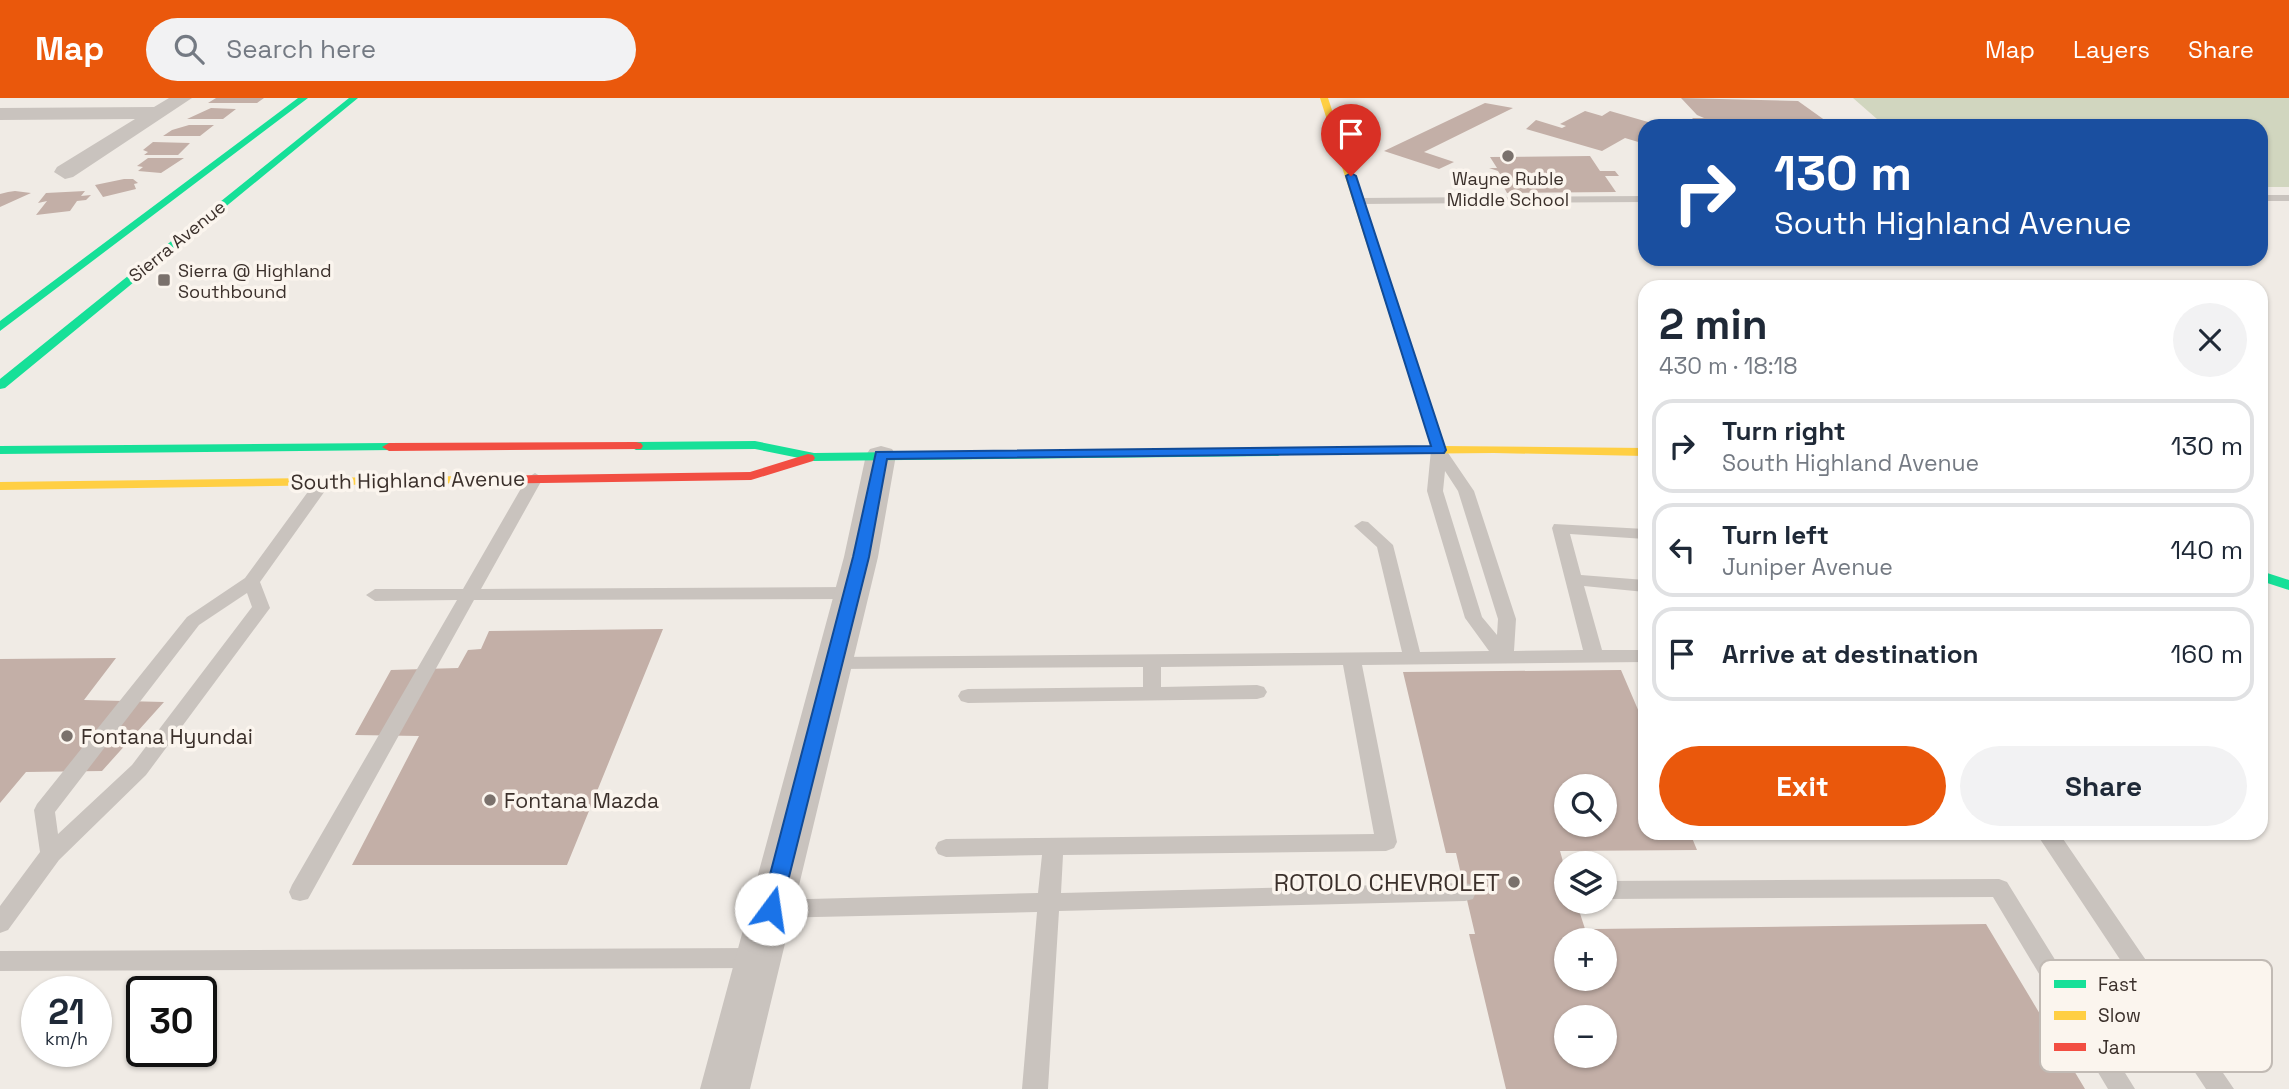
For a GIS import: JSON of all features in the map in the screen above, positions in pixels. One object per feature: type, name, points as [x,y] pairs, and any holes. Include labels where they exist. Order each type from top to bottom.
[{"type":"street","points":[[65,172],[182,98]]},
{"type":"street","name":"Sierra Avenue","points":[[0,327],[304,98]]},
{"type":"street","name":"Sierra Avenue","points":[[0,385],[354,98]]},
{"type":"street","points":[[1324,98],[1360,201],[1439,450]]},
{"type":"street","points":[[0,114],[159,113]]},
{"type":"street","name":"South Highland Avenue","points":[[0,450],[755,445],[814,457],[1584,449],[1638,452]]},
{"type":"street","points":[[725,1089],[852,593],[881,455]]},
{"type":"street","name":"South Highland Avenue","points":[[0,486],[751,476],[814,457]]},
{"type":"street","points":[[2268,578],[2289,585]]},
{"type":"lane","points":[[2268,198],[2289,198]]},
{"type":"lane","points":[[1360,201],[1638,199]]},
{"type":"lane","points":[[1439,450],[1435,491],[1474,618],[1503,657]]},
{"type":"lane","points":[[1439,450],[1466,491],[1507,619],[1503,657]]},
{"type":"lane","points":[[300,892],[467,594],[536,478]]},
{"type":"lane","points":[[51,854],[44,810],[193,621],[251,582],[324,481]]},
{"type":"lane","points":[[1362,526],[1385,545],[1412,657]]},
{"type":"lane","points":[[1594,655],[1560,528],[1638,534]]},
{"type":"lane","points":[[1575,580],[1638,585]]},
{"type":"lane","points":[[0,923],[51,854],[139,770],[261,608],[251,582]]},
{"type":"lane","points":[[375,595],[852,593]]},
{"type":"lane","points":[[834,663],[1638,656]]},
{"type":"lane","points":[[946,848],[1386,842],[1351,658]]},
{"type":"lane","points":[[1152,660],[1152,693]]},
{"type":"lane","points":[[968,696],[1257,692]]},
{"type":"lane","points":[[2052,840],[2133,960]]},
{"type":"lane","points":[[1035,1089],[1047,902],[1054,847]]},
{"type":"lane","points":[[1617,890],[1999,888],[2043,960]]},
{"type":"lane","points":[[771,909],[1465,892]]},
{"type":"lane","points":[[0,961],[758,958]]},
{"type":"lane","points":[[2112,1072],[2122,1089]]},
{"type":"lane","points":[[2209,1072],[2221,1089]]},
{"type":"green space","points":[[1853,98],[2289,98],[2289,187],[2268,187],[2268,119],[1877,119]]},
{"type":"building","points":[[216,98],[264,98],[257,103],[208,103]]},
{"type":"building","points":[[1681,98],[1798,101],[1823,119],[1692,119],[1704,118],[1697,115]]},
{"type":"building","points":[[1485,103],[1513,108],[1424,152],[1454,162],[1439,169],[1384,151]]},
{"type":"building","points":[[211,108],[236,109],[223,119],[187,119]]},
{"type":"building","points":[[1585,111],[1602,116],[1610,111],[1638,119],[1638,142],[1625,138],[1602,151],[1526,129],[1536,120],[1562,128],[1566,126],[1560,124]]},
{"type":"building","points":[[189,125],[214,125],[200,136],[163,136],[172,130]]},
{"type":"building","points":[[153,142],[190,143],[178,155],[144,155],[148,152],[143,150]]},
{"type":"building","points":[[1590,156],[1600,171],[1615,171],[1619,176],[1605,176],[1616,192],[1507,193],[1498,171],[1489,168],[1497,168],[1490,157]]},
{"type":"building","points":[[148,158],[184,158],[161,173],[138,171],[143,167],[137,166]]},
{"type":"building","points":[[133,179],[138,183],[134,184],[136,189],[103,197],[95,185]]},
{"type":"building","points":[[15,191],[31,193],[0,207],[0,194]]},
{"type":"building","points":[[85,191],[81,196],[91,195],[86,200],[77,201],[70,211],[36,215],[47,201],[38,203],[46,193]]},
{"type":"building","name":"Fontana Mazda","points":[[663,629],[567,865],[352,865],[419,736],[355,735],[391,670],[458,668],[468,650],[481,649],[489,631]]},
{"type":"building","name":"Fontana Hyundai","points":[[116,658],[84,700],[164,702],[102,771],[26,772],[0,803],[0,659]]},
{"type":"building","name":"ROTOLO CHEVROLET","points":[[1621,670],[1638,710],[1638,840],[1693,840],[1697,850],[1554,851],[1554,914],[1580,914],[1585,928],[1554,928],[1554,991],[1617,991],[1617,929],[1986,924],[2040,1014],[2040,1072],[2075,1072],[2085,1089],[1506,1089],[1469,934],[1475,934],[1456,853],[1446,853],[1403,672]]},
{"type":"traffic: fast","points":[[0,327],[304,98]]},
{"type":"traffic: fast","points":[[0,385],[354,98]]},
{"type":"traffic: fast","points":[[636,446],[755,445],[814,457],[1278,452]]},
{"type":"traffic: fast","points":[[0,450],[389,447]]},
{"type":"traffic: fast","points":[[2268,578],[2289,585]]},
{"type":"traffic: slow","points":[[1324,98],[1439,450]]},
{"type":"traffic: slow","points":[[1278,452],[1494,449],[1638,452]]},
{"type":"traffic: slow","points":[[0,486],[469,480]]},
{"type":"traffic: jam","points":[[389,447],[636,446]]},
{"type":"traffic: jam","points":[[469,480],[751,476],[808,458]]},
{"type":"place","name":"Wayne Ruble Middle School","points":[[1508,156]]},
{"type":"place","name":"Sierra @ Highland Southbound","points":[[164,280]]},
{"type":"place","name":"Fontana Hyundai","points":[[67,736]]},
{"type":"place","name":"Fontana Mazda","points":[[490,800]]},
{"type":"place","name":"ROTOLO CHEVROLET","points":[[1514,882]]},
{"type":"route","points":[[771,909],[861,557],[881,455],[1439,450],[1351,176]]}]
